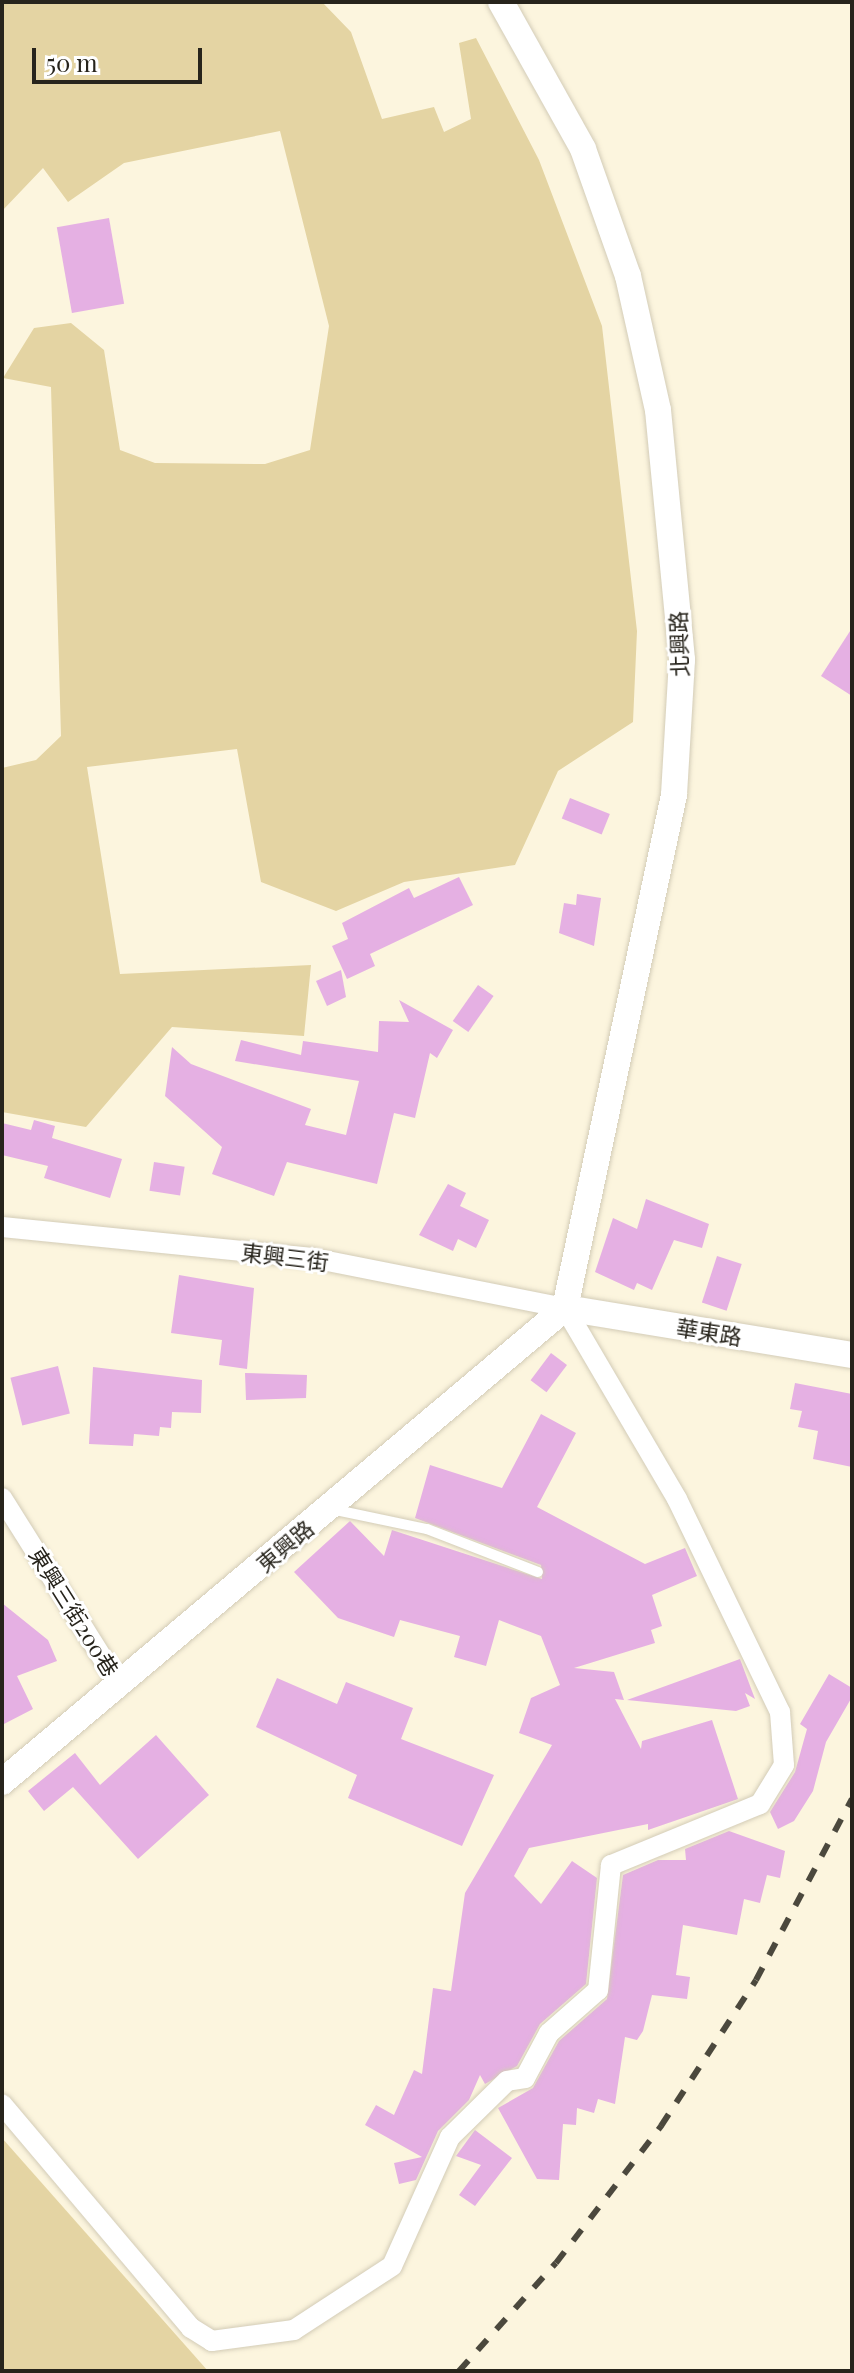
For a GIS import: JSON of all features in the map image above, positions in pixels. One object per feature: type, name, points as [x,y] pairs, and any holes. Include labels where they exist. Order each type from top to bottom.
[{"type":"street","name":"北興路","points":[[501,2],[583,149],[628,276],[658,410],[682,660],[674,795],[565,1308]]},
{"type":"street","name":"東興三街","points":[[2,1227],[312,1258],[565,1308]]},
{"type":"street","name":"華東路","points":[[565,1308],[852,1355]]},
{"type":"street","name":"東興路","points":[[2,1782],[120,1686],[565,1308]]},
{"type":"street","points":[[2,2104],[191,2328],[212,2341],[294,2330],[392,2266],[450,2137],[507,2081],[525,2078],[549,2033],[598,1990],[611,1865],[760,1804],[784,1765],[780,1712],[677,1499],[565,1308]]},
{"type":"street","name":"東興三街200巷","points":[[2,1498],[120,1686]]},
{"type":"lane","points":[[329,1509],[427,1529],[538,1572]]},
{"type":"shaded area","points":[[2,2],[322,2],[351,32],[382,119],[434,107],[444,132],[471,119],[459,43],[476,38],[539,160],[602,326],[637,631],[633,722],[558,771],[515,865],[404,882],[336,911],[261,882],[237,749],[87,767],[120,974],[311,965],[304,1036],[172,1027],[86,1127],[2,1112],[2,768],[36,760],[61,736],[51,387],[3,378],[34,328],[71,323],[104,350],[120,450],[155,463],[265,464],[310,450],[329,326],[280,131],[124,163],[68,202],[43,168],[2,211]]},
{"type":"shaded area","points":[[2,2138],[208,2371],[2,2371]]},
{"type":"building","points":[[109,218],[124,304],[72,313],[57,227]]},
{"type":"building","points":[[852,628],[852,696],[821,676]]},
{"type":"building","points":[[570,798],[610,814],[602,835],[562,818]]},
{"type":"building","points":[[459,877],[473,905],[370,954],[375,966],[347,979],[332,946],[348,939],[342,923],[409,888],[414,898]]},
{"type":"building","points":[[577,894],[601,898],[594,946],[559,933],[564,903],[576,905]]},
{"type":"building","points":[[341,970],[346,997],[327,1006],[316,981]]},
{"type":"building","points":[[478,985],[494,996],[468,1032],[453,1021]]},
{"type":"building","points":[[399,1000],[453,1030],[437,1058],[430,1053],[415,1118],[394,1113],[377,1184],[287,1162],[274,1196],[212,1174],[222,1147],[165,1096],[172,1047],[191,1064],[311,1109],[305,1125],[346,1135],[359,1081],[235,1061],[241,1040],[301,1055],[303,1041],[378,1052],[379,1021],[409,1022]]},
{"type":"building","points":[[34,1120],[55,1126],[52,1138],[122,1159],[110,1198],[44,1178],[48,1166],[2,1155],[2,1123],[31,1130]]},
{"type":"building","points":[[154,1162],[185,1167],[180,1195],[149,1191]]},
{"type":"building","points":[[448,1184],[466,1193],[460,1206],[489,1220],[476,1248],[458,1239],[453,1251],[419,1235]]},
{"type":"building","points":[[646,1199],[709,1224],[702,1248],[674,1240],[652,1290],[637,1283],[634,1290],[595,1272],[613,1218],[637,1229]]},
{"type":"building","points":[[717,1256],[742,1264],[727,1311],[702,1303]]},
{"type":"building","points":[[179,1275],[254,1288],[247,1369],[219,1365],[222,1340],[171,1333]]},
{"type":"building","points":[[551,1353],[567,1365],[547,1392],[531,1380]]},
{"type":"building","points":[[58,1366],[70,1414],[22,1425],[10,1378]]},
{"type":"building","points":[[93,1367],[202,1380],[201,1413],[172,1412],[171,1428],[160,1427],[159,1436],[134,1434],[133,1446],[89,1444]]},
{"type":"building","points":[[245,1373],[307,1375],[306,1398],[246,1400]]},
{"type":"building","points":[[795,1383],[852,1394],[852,1467],[813,1459],[818,1431],[798,1427],[802,1411],[790,1409]]},
{"type":"building","points":[[541,1414],[576,1433],[537,1507],[645,1564],[685,1548],[697,1576],[652,1595],[662,1626],[651,1630],[655,1643],[574,1668],[614,1672],[624,1700],[615,1699],[641,1749],[642,1741],[712,1720],[738,1799],[648,1830],[648,1824],[529,1848],[514,1876],[541,1904],[572,1861],[597,1878],[586,1984],[540,2024],[517,2066],[485,2084],[480,2075],[469,2100],[438,2131],[416,2180],[399,2184],[394,2163],[422,2157],[365,2125],[376,2105],[394,2115],[414,2070],[422,2074],[433,1988],[451,1991],[465,1893],[552,1745],[519,1733],[531,1698],[560,1685],[541,1636],[499,1620],[486,1666],[454,1657],[460,1636],[400,1620],[394,1637],[338,1618],[294,1572],[350,1521],[384,1556],[392,1530],[542,1579],[541,1565],[415,1518],[430,1465],[502,1488]]},
{"type":"building","points":[[2,1603],[48,1640],[57,1661],[17,1676],[33,1709],[2,1725]]},
{"type":"building","points":[[740,1659],[755,1699],[745,1693],[750,1706],[736,1711],[627,1700]]},
{"type":"building","points":[[829,1674],[852,1688],[852,1697],[826,1742],[813,1791],[794,1821],[778,1829],[770,1812],[795,1772],[807,1729],[800,1724]]},
{"type":"building","points":[[277,1678],[337,1704],[346,1682],[413,1708],[401,1739],[494,1775],[462,1846],[348,1798],[357,1775],[256,1727]]},
{"type":"building","points":[[156,1735],[209,1795],[138,1859],[73,1787],[44,1811],[28,1791],[75,1753],[100,1785]]},
{"type":"building","points":[[729,1831],[785,1851],[780,1878],[767,1875],[760,1903],[744,1899],[737,1935],[683,1925],[676,1975],[690,1977],[687,1999],[652,1995],[643,2031],[637,2040],[625,2037],[615,2104],[598,2099],[594,2113],[577,2108],[576,2125],[563,2124],[559,2180],[537,2179],[498,2108],[533,2088],[559,2041],[607,1999],[623,1875],[658,1860],[686,1860],[685,1849]]},
{"type":"building","points":[[475,2130],[512,2158],[475,2206],[459,2195],[481,2165],[456,2156]]},
{"type":"railway","points":[[459,2371],[556,2263],[661,2126],[756,1980],[852,1799]]}]
